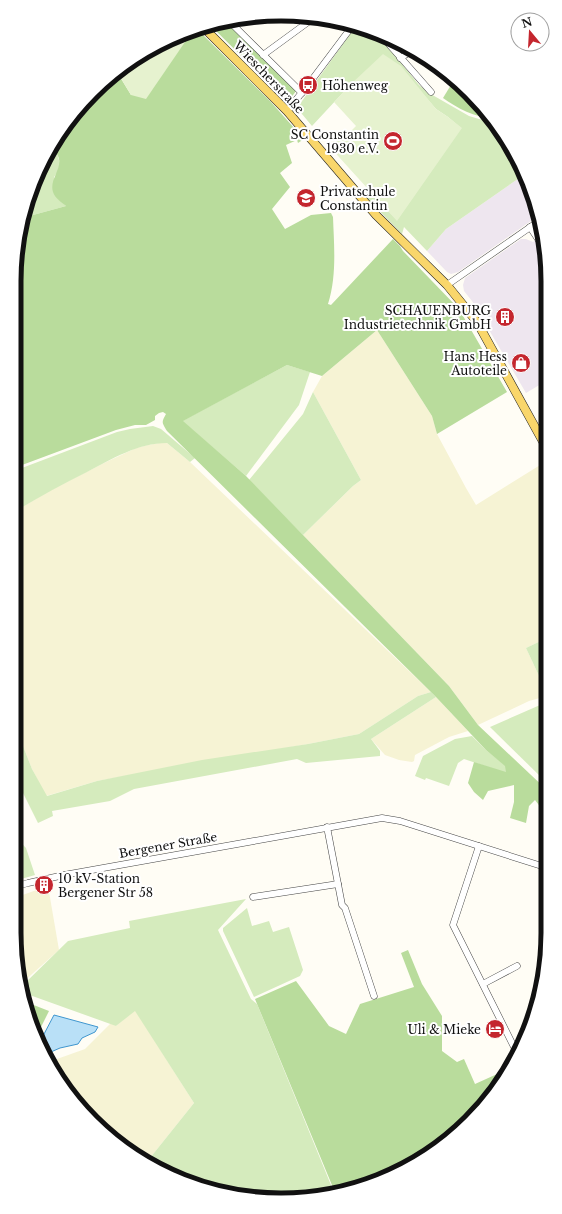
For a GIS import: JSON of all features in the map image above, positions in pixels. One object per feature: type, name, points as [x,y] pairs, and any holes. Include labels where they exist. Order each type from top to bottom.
[{"type":"main road","name":"Wiescherstraße","points":[[208,32],[287,111],[376,215],[447,284],[477,322],[541,438]]},
{"type":"street","points":[[263,54],[307,23]]},
{"type":"street","name":"Wiescherstraße","points":[[234,25],[302,93]]},
{"type":"street","points":[[287,111],[348,30]]},
{"type":"street","points":[[389,45],[431,92]]},
{"type":"street","points":[[400,58],[407,54]]},
{"type":"street","points":[[447,284],[534,224]]},
{"type":"street","points":[[530,227],[537,238]]},
{"type":"street","name":"Bergener Straße","points":[[21,885],[64,874],[373,818],[389,818],[541,866]]},
{"type":"street","points":[[327,827],[342,905],[345,908],[374,996]]},
{"type":"street","points":[[479,846],[453,925],[514,1047]]},
{"type":"street","points":[[253,897],[338,884]]},
{"type":"street","points":[[483,984],[517,966]]},
{"type":"shaded area","points":[[519,178],[527,197],[533,219],[458,272],[451,274],[447,272],[427,251],[446,229]]},
{"type":"shaded area","points":[[537,238],[541,281],[541,384],[526,393],[472,301],[464,291],[463,285],[465,278],[521,239],[526,239],[533,242]]},
{"type":"shaded area","points":[[377,330],[432,416],[437,434],[476,505],[541,464],[541,641],[526,648],[541,680],[541,698],[529,701],[478,725],[449,686],[303,535],[361,480],[313,392],[322,376]]},
{"type":"shaded area","points":[[167,443],[190,462],[431,692],[418,696],[359,734],[97,781],[46,796],[32,769],[21,741],[21,508],[49,491],[102,464],[136,448]]},
{"type":"shaded area","points":[[436,697],[468,731],[449,737],[415,755],[414,761],[412,762],[399,760],[385,755],[371,739]]},
{"type":"shaded area","points":[[48,886],[59,950],[25,980],[21,933],[21,896]]},
{"type":"shaded area","points":[[135,1010],[194,1103],[150,1158],[123,1139],[97,1117],[75,1091],[54,1059],[85,1049],[111,1023],[116,1026]]},
{"type":"green space","points":[[231,26],[296,91],[288,102],[215,30]]},
{"type":"green space","points":[[352,31],[365,35],[385,43],[419,85],[429,93],[469,116],[484,119],[506,151],[519,178],[446,229],[427,251],[404,227],[402,234],[365,196],[367,189],[397,220],[461,128],[436,109],[423,94],[351,84],[312,126],[297,108]]},
{"type":"green space","points":[[202,34],[270,101],[304,139],[298,143],[297,140],[286,145],[292,163],[280,173],[290,187],[272,209],[285,229],[311,215],[331,213],[333,217],[334,272],[328,304],[331,305],[393,239],[459,309],[507,392],[437,434],[432,416],[377,330],[322,376],[287,365],[183,421],[246,476],[449,686],[478,725],[541,784],[541,808],[535,800],[529,806],[526,823],[510,818],[514,802],[514,785],[488,791],[483,800],[474,792],[468,783],[474,762],[506,772],[505,766],[486,750],[436,697],[167,431],[163,422],[166,414],[163,412],[159,413],[155,416],[155,420],[146,425],[135,425],[116,430],[21,465],[21,281],[23,247],[30,216],[66,206],[53,192],[53,180],[59,164],[59,159],[55,152],[75,123],[97,97],[120,77],[131,95],[185,42],[183,40]]},
{"type":"green space","points":[[183,40],[185,42],[146,99],[131,95],[120,77],[151,56]]},
{"type":"green space","name":"SC Constantin 1930 e.V.","points":[[383,54],[401,66],[436,109],[462,128],[397,221],[329,146],[341,133],[345,137],[356,126],[334,102]]},
{"type":"green space","points":[[451,85],[465,97],[482,116],[466,112],[443,98]]},
{"type":"green space","points":[[55,152],[60,163],[58,171],[54,177],[54,182],[58,199],[66,206],[30,216],[41,182]]},
{"type":"green space","points":[[287,365],[310,372],[299,405],[246,476],[182,421]]},
{"type":"green space","points":[[313,392],[361,480],[303,535],[249,480],[303,414]]},
{"type":"green space","points":[[153,426],[161,429],[195,458],[190,462],[167,443],[146,446],[116,457],[68,481],[21,508],[21,468],[117,432]]},
{"type":"green space","points":[[541,641],[541,680],[526,648]]},
{"type":"green space","points":[[431,692],[436,697],[371,739],[380,751],[380,756],[306,763],[297,759],[134,789],[110,801],[52,811],[53,816],[38,823],[21,789],[21,741],[32,769],[47,796],[97,781],[202,760],[308,744],[359,734],[418,696]]},
{"type":"green space","points":[[541,705],[541,777],[490,727]]},
{"type":"green space","points":[[472,736],[486,750],[506,766],[506,773],[464,759],[458,763],[449,786],[415,776],[423,756],[455,739]]},
{"type":"green space","points":[[21,843],[26,848],[35,875],[21,879]]},
{"type":"green space","points":[[246,899],[218,930],[251,999],[257,1004],[332,1188],[315,1191],[281,1193],[247,1191],[197,1179],[150,1158],[194,1103],[135,1011],[116,1026],[29,995],[26,982],[68,941],[130,928],[129,921]]},
{"type":"green space","points":[[247,908],[252,926],[269,921],[273,932],[289,927],[303,970],[300,976],[254,997],[223,931],[223,928]]},
{"type":"green space","points":[[408,950],[422,984],[442,1016],[442,1051],[457,1062],[464,1059],[475,1084],[500,1073],[465,1117],[425,1149],[396,1166],[380,1173],[365,1179],[333,1188],[255,999],[296,981],[329,1026],[346,1034],[360,1004],[414,987],[401,953]]},
{"type":"green space","points":[[31,1004],[49,1011],[40,1029]]},
{"type":"water","points":[[54,1015],[98,1027],[95,1032],[82,1038],[78,1044],[60,1048],[50,1052],[43,1036]]},
{"type":"place","name":"Höhenweg","points":[[308,85]]},
{"type":"place","name":"SC Constantin 1930 e.V.","points":[[393,141]]},
{"type":"place","name":"Privatschule Constantin","points":[[306,198]]},
{"type":"place","name":"SCHAUENBURG Industrietechnik GmbH","points":[[505,317]]},
{"type":"place","name":"Hans Hess Autoteile","points":[[521,363]]},
{"type":"place","name":"10 kV-Station Bergener Str 58","points":[[44,885]]},
{"type":"place","name":"Uli & Mieke","points":[[495,1029]]}]
